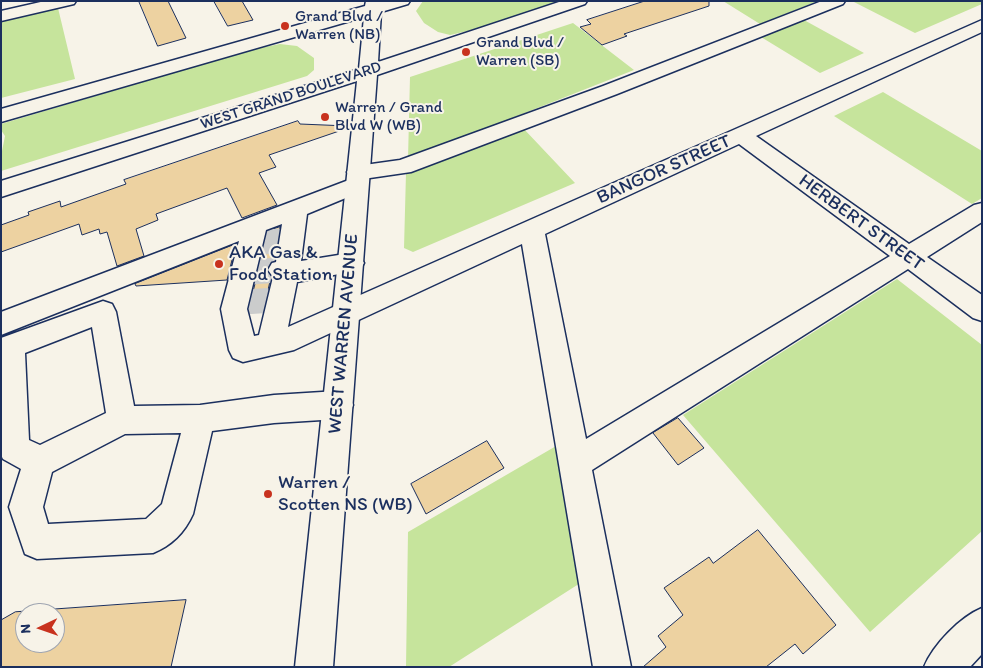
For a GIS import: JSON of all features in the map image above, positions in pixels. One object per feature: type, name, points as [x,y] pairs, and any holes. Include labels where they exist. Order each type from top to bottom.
[{"type":"main road","points":[[1,16],[68,1]]},
{"type":"main road","points":[[1,116],[374,6],[402,1]]},
{"type":"main road","name":"WEST GRAND BOULEVARD","points":[[1,188],[367,72],[579,1]]},
{"type":"main road","points":[[5,340],[248,268],[296,209],[358,178],[403,167],[610,90],[837,1]]},
{"type":"main road","name":"WEST WARREN AVENUE","points":[[314,667],[374,6]]},
{"type":"main road","name":"BANGOR STREET","points":[[248,268],[234,309],[243,350],[284,342],[982,25]]},
{"type":"main road","name":"HERBERT STREET","points":[[741,135],[982,310]]},
{"type":"main road","points":[[271,344],[283,270],[296,209]]},
{"type":"main road","points":[[575,463],[982,212]]},
{"type":"main road","points":[[532,230],[612,667]]},
{"type":"main road","points":[[283,270],[296,272],[351,263]]},
{"type":"main road","points":[[5,340],[103,312],[122,420]]},
{"type":"main road","points":[[5,340],[14,448],[39,462]]},
{"type":"main road","points":[[200,419],[176,514],[153,536],[37,542],[26,507],[39,462],[122,420],[200,419],[274,409],[338,406]]},
{"type":"main road","points":[[943,667],[982,627]]},
{"type":"green space","points":[[423,1],[564,1],[450,35],[438,32],[424,23],[416,11]]},
{"type":"green space","points":[[723,1],[818,1],[760,24]]},
{"type":"green space","points":[[852,1],[982,1],[982,4],[915,33]]},
{"type":"green space","points":[[58,8],[75,79],[1,98],[1,21]]},
{"type":"green space","points":[[804,20],[864,53],[820,73],[761,37]]},
{"type":"green space","points":[[573,23],[634,70],[408,159],[410,77]]},
{"type":"green space","points":[[280,44],[297,46],[314,58],[314,70],[307,76],[1,171],[1,156],[5,136],[1,130],[1,124],[250,50]]},
{"type":"green space","points":[[883,92],[982,151],[982,198],[972,204],[834,116]]},
{"type":"green space","points":[[523,128],[575,183],[413,252],[404,248],[406,173]]},
{"type":"green space","points":[[897,279],[982,345],[982,531],[870,632],[683,415]]},
{"type":"green space","points":[[563,442],[585,580],[449,667],[406,667],[408,532]]},
{"type":"building","points":[[139,1],[168,1],[186,38],[158,46]]},
{"type":"building","points":[[214,1],[242,1],[253,20],[228,26]]},
{"type":"building","points":[[645,1],[709,1],[709,6],[624,34],[627,36],[602,45],[580,27],[591,24],[587,20]]},
{"type":"building","points":[[298,121],[300,124],[348,126],[348,128],[269,155],[276,167],[259,173],[277,205],[242,218],[227,188],[156,214],[158,220],[136,229],[144,256],[117,266],[107,232],[100,234],[99,229],[82,235],[79,224],[1,252],[1,225],[29,215],[28,212],[60,201],[61,207],[126,184],[124,180]]},
{"type":"building","points":[[280,227],[274,260],[270,262],[266,269],[271,277],[265,303],[250,304],[268,231]]},
{"type":"building","points":[[236,244],[227,280],[136,286],[135,284]]},
{"type":"building","points":[[678,418],[704,448],[678,465],[653,433]]},
{"type":"building","points":[[487,441],[504,468],[426,514],[411,484]]},
{"type":"building","points":[[758,530],[836,625],[803,654],[795,644],[766,667],[643,667],[666,647],[658,636],[683,615],[664,588],[709,557],[713,563]]},
{"type":"building","points":[[186,600],[171,667],[1,667],[1,620],[15,612],[15,653],[65,653],[65,608]]},
{"type":"tunnel","points":[[258,242],[286,241]]},
{"type":"tunnel","points":[[251,272],[281,270]]},
{"type":"tunnel","points":[[244,302],[275,300]]},
{"type":"place","name":"Grand Blvd / Warren (NB)","points":[[285,26]]},
{"type":"place","name":"Grand Blvd / Warren (SB)","points":[[466,52]]},
{"type":"place","name":"Warren / Grand Blvd W (WB)","points":[[325,117]]},
{"type":"place","name":"AKA Gas & Food Station","points":[[219,264]]},
{"type":"place","name":"Warren / Scotten NS (WB)","points":[[268,494]]}]
